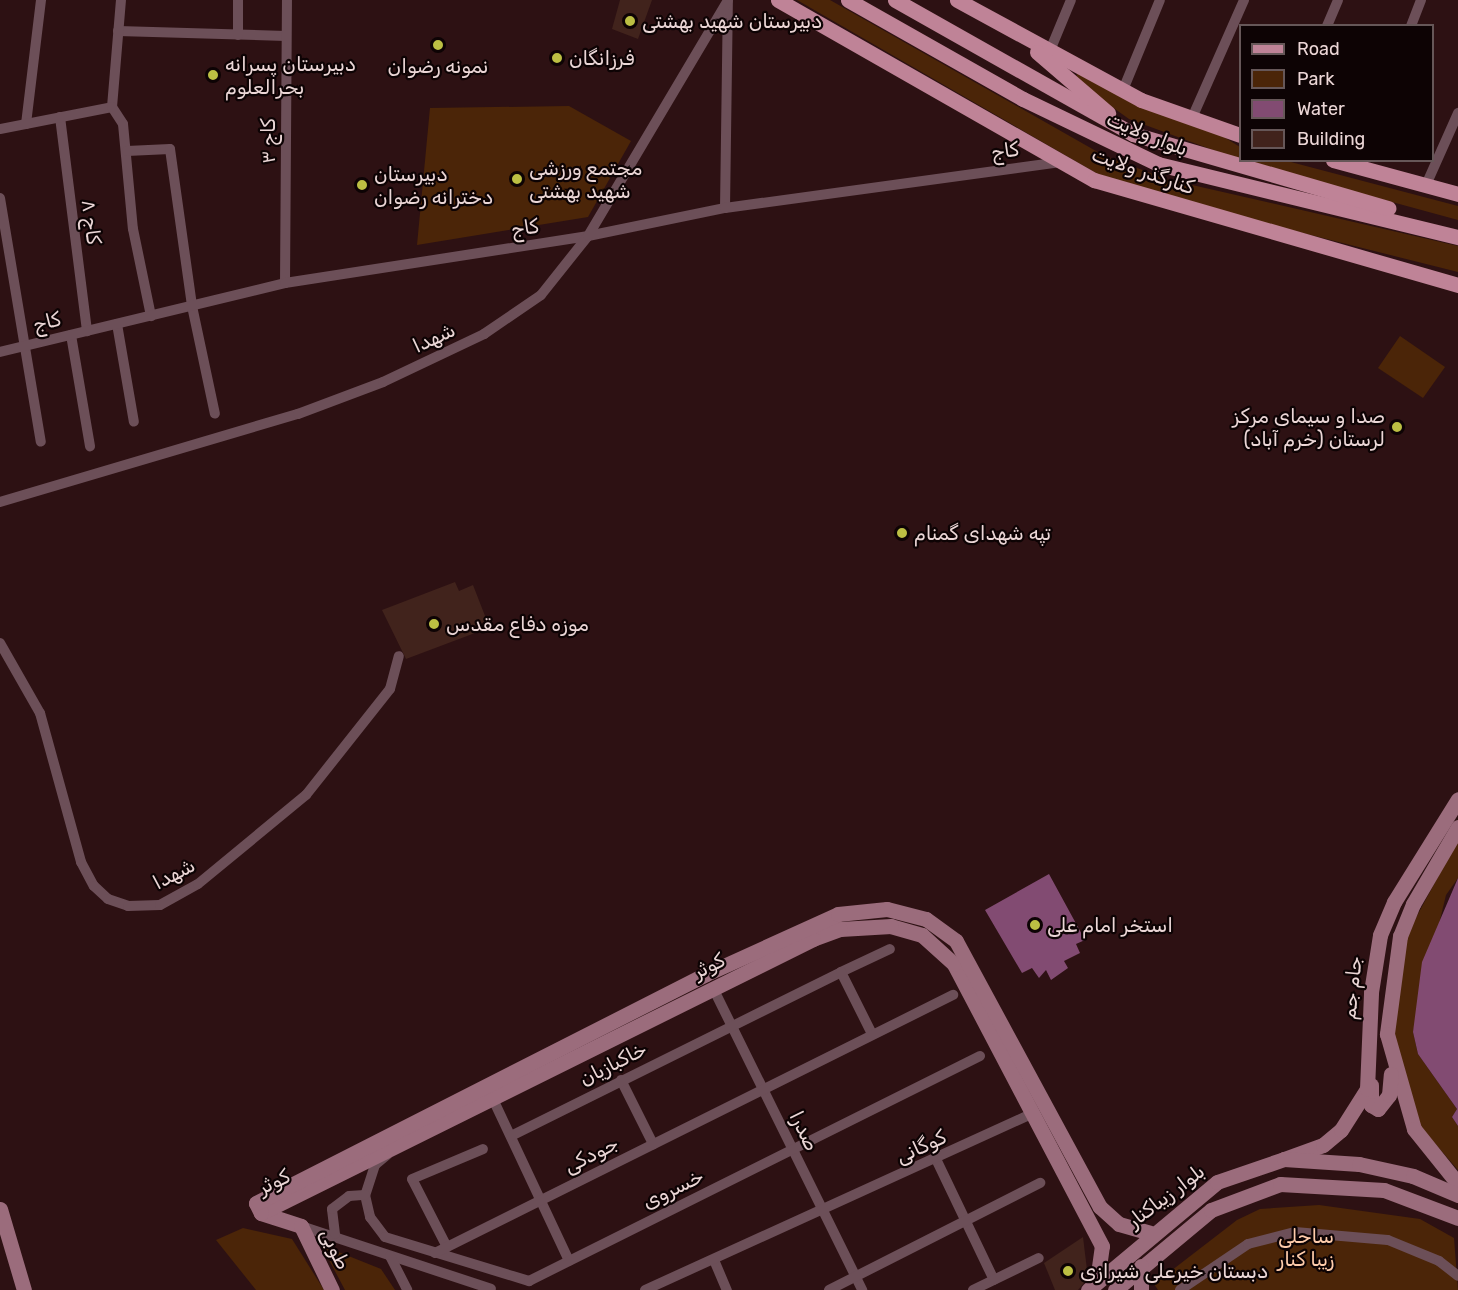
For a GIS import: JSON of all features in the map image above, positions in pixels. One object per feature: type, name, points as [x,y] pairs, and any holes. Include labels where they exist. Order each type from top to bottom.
[{"type":"main road","name":"کنارگذر ولایت","points":[[778,0],[1059,162],[1153,199],[1458,285]]},
{"type":"main road","name":"بلوار ولایت","points":[[848,0],[1023,99],[1158,164],[1458,237]]},
{"type":"main road","name":"بلوار ولایت","points":[[895,0],[1133,134],[1458,226]]},
{"type":"main road","points":[[957,0],[974,4],[1028,41],[1123,90],[1239,135]]},
{"type":"main road","points":[[1028,41],[1133,134]]},
{"type":"main road","points":[[1355,163],[1458,194]]},
{"type":"main road","name":"جام جم","points":[[1284,1159],[1323,1145],[1341,1130],[1367,1089],[1371,1067],[1370,1004],[1380,935],[1394,902],[1458,799]]},
{"type":"main road","name":"جام جم","points":[[1458,827],[1400,936],[1386,1034],[1392,1066],[1414,1129],[1458,1184]]},
{"type":"main road","name":"کوثر","points":[[489,1091],[411,1136],[261,1213],[256,1203],[489,1091],[837,914],[887,909],[916,916],[956,941],[1012,1059],[1033,1113],[1102,1246],[1093,1286]]},
{"type":"main road","name":"کوثر","points":[[1012,1059],[1100,1207],[1119,1224],[1150,1233]]},
{"type":"main road","points":[[1371,1067],[1371,1105],[1378,1109],[1389,1095],[1392,1066]]},
{"type":"main road","name":"بلوار زیباکنار","points":[[1093,1286],[1150,1233],[1217,1182],[1284,1159],[1359,1164],[1413,1176],[1458,1195]]},
{"type":"main road","name":"بلوار زیباکنار","points":[[1114,1290],[1211,1210],[1280,1184],[1384,1190],[1458,1218]]},
{"type":"main road","points":[[1085,1215],[1096,1217],[1100,1207]]},
{"type":"main road","points":[[0,1209],[24,1290]]},
{"type":"main road","points":[[261,1213],[301,1226]]},
{"type":"main road","name":"طوبی","points":[[301,1226],[332,1290]]},
{"type":"main road","points":[[1141,1266],[1141,1290]]},
{"type":"street","points":[[26,124],[41,0]]},
{"type":"street","points":[[122,0],[112,107],[123,124],[128,151],[134,229],[151,316]]},
{"type":"street","points":[[237,35],[238,0]]},
{"type":"street","name":"کاج ۳","points":[[285,283],[287,0]]},
{"type":"street","points":[[725,208],[728,0]]},
{"type":"street","name":"شهدا","points":[[0,502],[298,414],[383,382],[484,334],[541,295],[588,236],[728,0]]},
{"type":"street","points":[[1050,53],[1071,0]]},
{"type":"street","points":[[1123,90],[1160,0]]},
{"type":"street","points":[[1192,118],[1244,0]]},
{"type":"street","points":[[1328,24],[1338,0]]},
{"type":"street","points":[[1412,24],[1421,0]]},
{"type":"street","points":[[118,31],[286,36]]},
{"type":"street","points":[[0,129],[112,107]]},
{"type":"street","points":[[1426,185],[1458,113]]},
{"type":"street","name":"کاج ۸","points":[[60,117],[87,331]]},
{"type":"street","points":[[128,151],[170,149],[192,306],[215,414]]},
{"type":"street","name":"کاج","points":[[0,352],[285,283],[588,236],[725,208],[1059,162]]},
{"type":"street","points":[[0,198],[27,346],[40,442]]},
{"type":"street","points":[[117,324],[134,422]]},
{"type":"street","points":[[70,335],[90,446]]},
{"type":"street","name":"شهدا","points":[[0,643],[40,713],[81,862],[94,886],[128,906],[160,905],[198,884],[306,795],[390,689],[399,656]]},
{"type":"street","name":"خاکبازیان","points":[[512,1136],[731,1023],[890,949]]},
{"type":"street","points":[[841,972],[872,1034]]},
{"type":"street","name":"صدرا","points":[[709,981],[862,1290]]},
{"type":"street","name":"جودکی","points":[[435,1253],[953,995]]},
{"type":"street","name":"خسروی","points":[[435,1253],[529,1281],[980,1056]]},
{"type":"street","points":[[621,1080],[652,1144]]},
{"type":"street","points":[[489,1091],[569,1261]]},
{"type":"street","name":"کوگانی","points":[[645,1290],[823,1212],[1033,1113]]},
{"type":"street","points":[[411,1136],[375,1166],[364,1195],[370,1217],[385,1237],[435,1253]]},
{"type":"street","points":[[447,1247],[412,1179],[483,1149]]},
{"type":"street","points":[[936,1159],[994,1280]]},
{"type":"street","points":[[829,1290],[1040,1183]]},
{"type":"street","points":[[335,1234],[332,1209],[349,1196],[364,1195]]},
{"type":"street","points":[[301,1226],[335,1234],[390,1256],[491,1289]]},
{"type":"street","points":[[1180,1290],[1248,1244],[1294,1232],[1388,1240],[1439,1261],[1458,1276]]},
{"type":"street","points":[[390,1256],[407,1290]]},
{"type":"street","points":[[973,1290],[1039,1258]]},
{"type":"street","points":[[714,1260],[727,1290]]},
{"type":"green space","points":[[797,0],[830,0],[1103,155],[1166,179],[1458,246],[1458,272],[1191,205],[1103,177]]},
{"type":"green space","points":[[1077,73],[1216,132],[1239,146],[1239,160],[1129,119],[1076,81]]},
{"type":"green space","name":"مجتمع ورزشی شهید بهشتی","points":[[569,106],[631,141],[588,217],[417,245],[430,108]]},
{"type":"green space","points":[[1246,162],[1291,162],[1458,206],[1458,220]]},
{"type":"green space","points":[[1400,336],[1445,367],[1423,398],[1378,368]]},
{"type":"green space","points":[[1458,840],[1458,878],[1446,895],[1413,1032],[1418,1054],[1457,1109],[1452,1117],[1458,1126],[1458,1170],[1419,1125],[1392,1033],[1405,938]]},
{"type":"green space","name":"ساحلی زیبا کنار","points":[[1319,1205],[1420,1219],[1454,1238],[1458,1290],[1158,1290],[1154,1284],[1237,1220],[1260,1209]]},
{"type":"green space","points":[[243,1228],[292,1239],[324,1290],[256,1290],[216,1240]]},
{"type":"green space","points":[[321,1245],[381,1269],[395,1290],[345,1290]]},
{"type":"water","name":"استخر امام علی","points":[[1049,874],[1085,940],[1076,944],[1080,953],[1064,961],[1068,968],[1051,980],[1046,970],[1039,978],[1032,968],[1022,973],[985,910]]},
{"type":"water","points":[[1458,878],[1458,1126],[1452,1117],[1457,1109],[1418,1054],[1413,1032],[1422,962]]},
{"type":"building","name":"دبیرستان شهید بهشتی","points":[[620,0],[652,0],[638,39],[612,29]]},
{"type":"building","name":"موزه دفاع مقدس","points":[[455,582],[459,591],[473,585],[487,621],[473,627],[475,633],[406,659],[382,610]]},
{"type":"building","name":"دبستان خیرعلی شیرازی","points":[[1083,1237],[1088,1278],[1078,1290],[1055,1290],[1044,1263]]},
{"type":"place","name":"دبیرستان شهید بهشتی","points":[[630,21]]},
{"type":"place","name":"نمونه رضوان","points":[[438,45]]},
{"type":"place","name":"فرزانگان","points":[[557,58]]},
{"type":"place","name":"دبیرستان پسرانه بحرالعلوم","points":[[213,75]]},
{"type":"place","name":"مجتمع ورزشی شهید بهشتی","points":[[517,179]]},
{"type":"place","name":"دبیرستان دخترانه رضوان","points":[[362,185]]},
{"type":"place","name":"صدا و سیمای مرکز لرستان (خرم آباد)","points":[[1397,427]]},
{"type":"place","name":"تپه شهدای گمنام","points":[[902,533]]},
{"type":"place","name":"موزه دفاع مقدس","points":[[434,624]]},
{"type":"place","name":"استخر امام علی","points":[[1035,925]]},
{"type":"place","name":"دبستان خیرعلی شیرازی","points":[[1068,1271]]}]
